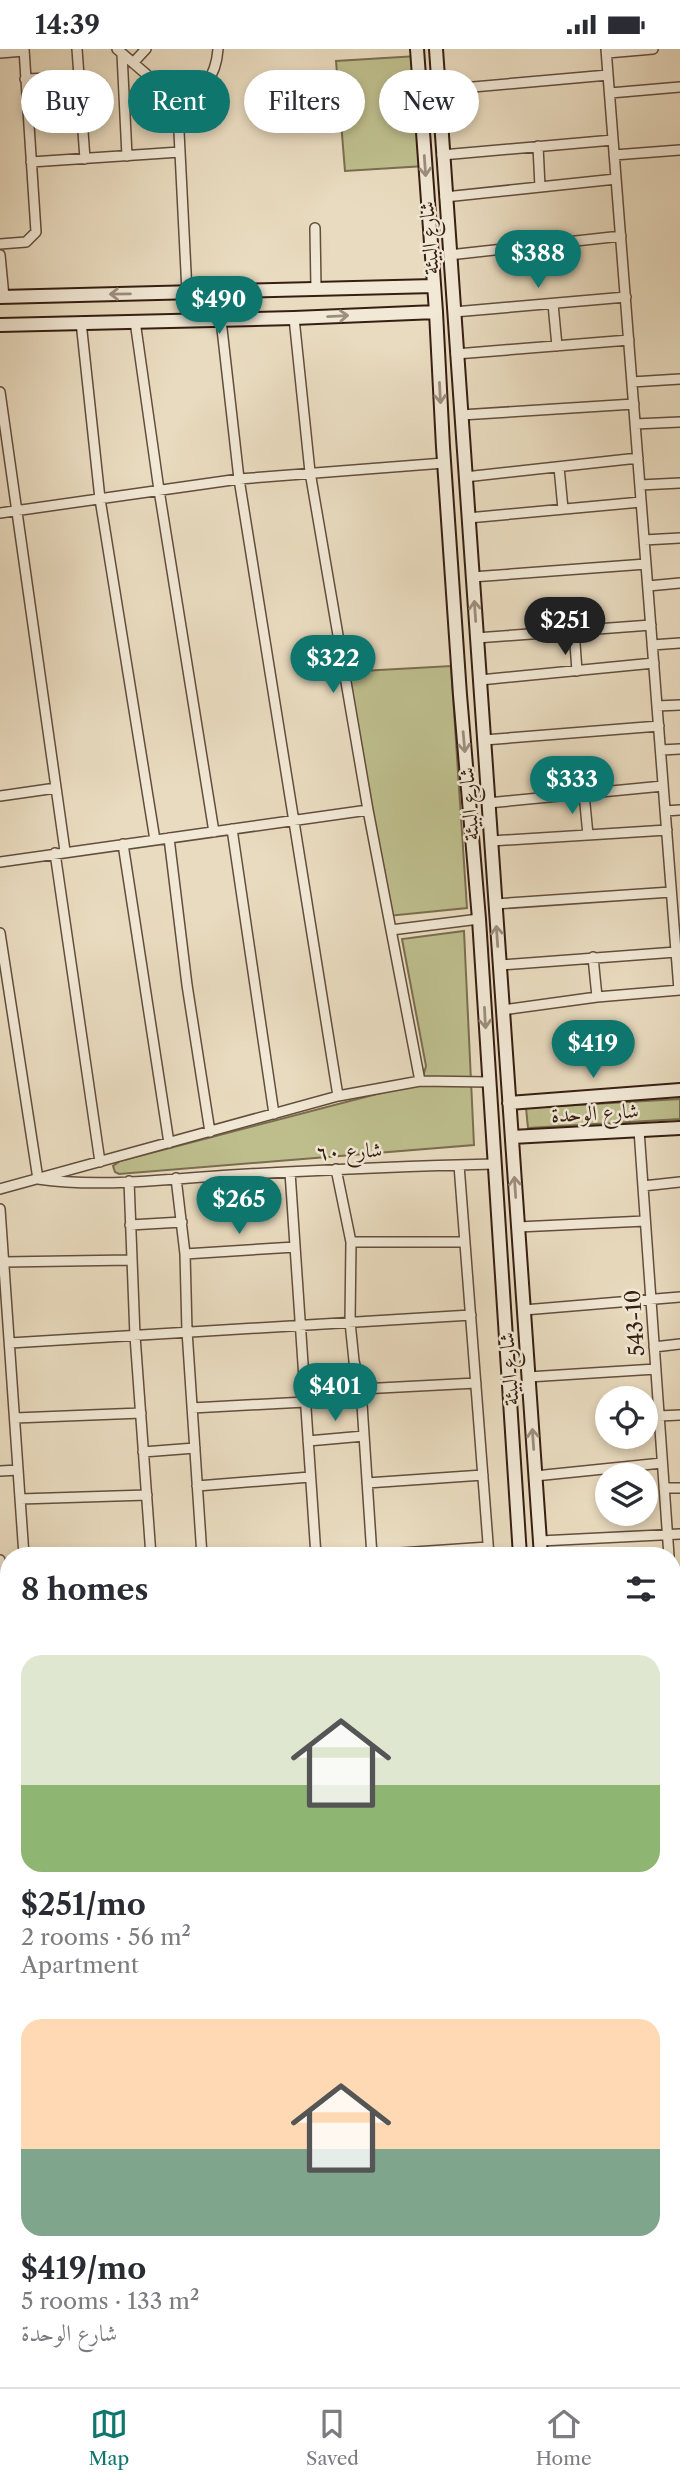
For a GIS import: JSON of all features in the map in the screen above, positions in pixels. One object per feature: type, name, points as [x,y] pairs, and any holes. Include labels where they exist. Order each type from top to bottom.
[{"type":"street","points":[[77,49],[78,70]]},
{"type":"street","points":[[133,63],[146,49]]},
{"type":"street","points":[[215,70],[218,49]]},
{"type":"street","name":"شارع البيئة","points":[[417,49],[460,695],[479,919],[519,1547]]},
{"type":"street","name":"شارع البيئة","points":[[436,49],[438,70]]},
{"type":"street","points":[[503,1010],[597,997],[680,990],[676,952],[677,912],[671,892],[675,870],[667,830],[663,786],[606,51],[653,49]]},
{"type":"street","points":[[0,53],[24,50],[25,70]]},
{"type":"street","points":[[120,51],[141,70]]},
{"type":"street","points":[[120,51],[127,156]]},
{"type":"street","points":[[479,86],[608,75]]},
{"type":"street","points":[[610,93],[680,87]]},
{"type":"street","points":[[0,244],[26,242],[36,232],[29,133]]},
{"type":"street","points":[[83,133],[85,159]]},
{"type":"street","points":[[179,133],[187,292]]},
{"type":"street","name":"شارع البيئة","points":[[441,133],[540,1547]]},
{"type":"street","points":[[442,155],[613,140]]},
{"type":"street","points":[[538,146],[540,187]]},
{"type":"street","points":[[614,155],[680,150]]},
{"type":"street","points":[[31,162],[180,152]]},
{"type":"street","points":[[445,197],[616,179]]},
{"type":"street","points":[[315,228],[316,289]]},
{"type":"street","points":[[449,255],[621,236]]},
{"type":"street","points":[[0,255],[2,297],[434,286]]},
{"type":"street","points":[[454,312],[625,297]]},
{"type":"street","points":[[553,304],[557,346]]},
{"type":"street","points":[[0,325],[294,319],[436,312]]},
{"type":"street","points":[[294,319],[310,472],[368,810],[420,1081]]},
{"type":"street","points":[[221,320],[239,479],[338,1096]]},
{"type":"street","points":[[135,321],[159,490],[214,832]]},
{"type":"street","points":[[81,323],[100,499],[155,840]]},
{"type":"street","points":[[456,354],[629,340]]},
{"type":"street","points":[[632,382],[680,379]]},
{"type":"street","points":[[0,392],[56,788],[60,852],[100,1162]]},
{"type":"street","points":[[461,415],[634,404]]},
{"type":"street","points":[[635,424],[680,422]]},
{"type":"street","points":[[465,477],[638,458]]},
{"type":"street","points":[[0,513],[239,479],[444,463]]},
{"type":"street","points":[[559,467],[563,509]]},
{"type":"street","points":[[640,485],[680,483]]},
{"type":"street","points":[[468,518],[641,502]]},
{"type":"street","points":[[645,540],[680,538]]},
{"type":"street","points":[[472,577],[646,563]]},
{"type":"street","points":[[648,586],[680,583]]},
{"type":"street","points":[[477,638],[651,625]]},
{"type":"street","points":[[574,631],[577,671]]},
{"type":"street","points":[[652,645],[680,643]]},
{"type":"street","points":[[480,680],[654,663]]},
{"type":"street","points":[[460,695],[480,694]]},
{"type":"street","points":[[657,706],[680,705]]},
{"type":"street","points":[[484,740],[659,726]]},
{"type":"street","points":[[661,750],[680,749]]},
{"type":"street","points":[[488,803],[663,786]]},
{"type":"street","points":[[0,796],[56,788]]},
{"type":"street","points":[[584,794],[588,835]]},
{"type":"street","points":[[0,862],[368,810]]},
{"type":"street","points":[[666,811],[680,810]]},
{"type":"street","points":[[232,829],[274,1114]]},
{"type":"street","points":[[491,841],[667,830]]},
{"type":"street","points":[[169,838],[187,985],[210,1132]]},
{"type":"street","points":[[123,844],[169,1143]]},
{"type":"street","points":[[495,904],[671,892]]},
{"type":"street","points":[[391,930],[479,919]]},
{"type":"street","points":[[0,933],[38,1179]]},
{"type":"street","points":[[499,965],[676,952]]},
{"type":"street","points":[[593,957],[597,997]]},
{"type":"street","points":[[0,1189],[338,1096],[420,1081],[489,1082]]},
{"type":"street","name":"شارع الوحدة","points":[[509,1103],[680,1090]]},
{"type":"street","name":"شارع الوحدة","points":[[512,1137],[680,1128]]},
{"type":"street","name":"543-10","points":[[639,1130],[668,1547]]},
{"type":"street","name":"شارع ٦٠","points":[[38,1179],[60,1182],[129,1181],[337,1169],[494,1164]]},
{"type":"street","points":[[459,1165],[489,1547]]},
{"type":"street","points":[[337,1169],[351,1242],[350,1322],[354,1361],[361,1389],[371,1547]]},
{"type":"street","points":[[290,1172],[315,1547]]},
{"type":"street","points":[[176,1178],[186,1254],[187,1331],[201,1547]]},
{"type":"street","points":[[129,1181],[135,1336],[150,1547]]},
{"type":"street","points":[[643,1186],[680,1182]]},
{"type":"street","points":[[0,1209],[23,1547]]},
{"type":"street","points":[[130,1225],[182,1221]]},
{"type":"street","points":[[518,1227],[645,1221]]},
{"type":"street","points":[[351,1242],[465,1242]]},
{"type":"street","points":[[186,1254],[295,1247]]},
{"type":"street","points":[[4,1262],[131,1260]]},
{"type":"street","points":[[501,1275],[521,1274]]},
{"type":"street","points":[[524,1310],[680,1297]]},
{"type":"street","points":[[10,1343],[471,1315]]},
{"type":"street","points":[[654,1347],[680,1344]]},
{"type":"street","points":[[528,1377],[656,1369]]},
{"type":"street","points":[[361,1389],[476,1383]]},
{"type":"street","points":[[192,1408],[305,1402]]},
{"type":"street","points":[[15,1418],[141,1413]]},
{"type":"street","points":[[659,1416],[680,1415]]},
{"type":"street","points":[[308,1441],[364,1436]]},
{"type":"street","points":[[144,1452],[195,1448]]},
{"type":"street","points":[[535,1476],[662,1463]]},
{"type":"street","points":[[0,1471],[18,1470]]},
{"type":"street","points":[[367,1483],[483,1475]]},
{"type":"street","points":[[197,1486],[310,1477]]},
{"type":"street","points":[[664,1488],[680,1488]]},
{"type":"street","points":[[20,1499],[147,1495]]},
{"type":"street","points":[[540,1541],[680,1534]]},
{"type":"green space","points":[[417,56],[418,70],[379,70],[379,133],[423,133],[425,166],[345,171],[342,133],[365,133],[365,70],[337,70],[336,61]]},
{"type":"green space","points":[[451,666],[467,908],[388,916],[344,672]]},
{"type":"green space","points":[[464,931],[474,1145],[119,1174],[115,1172],[113,1166],[120,1161],[415,1084],[426,1066],[402,939]]},
{"type":"green space","points":[[680,1099],[680,1119],[528,1128],[526,1108]]}]
